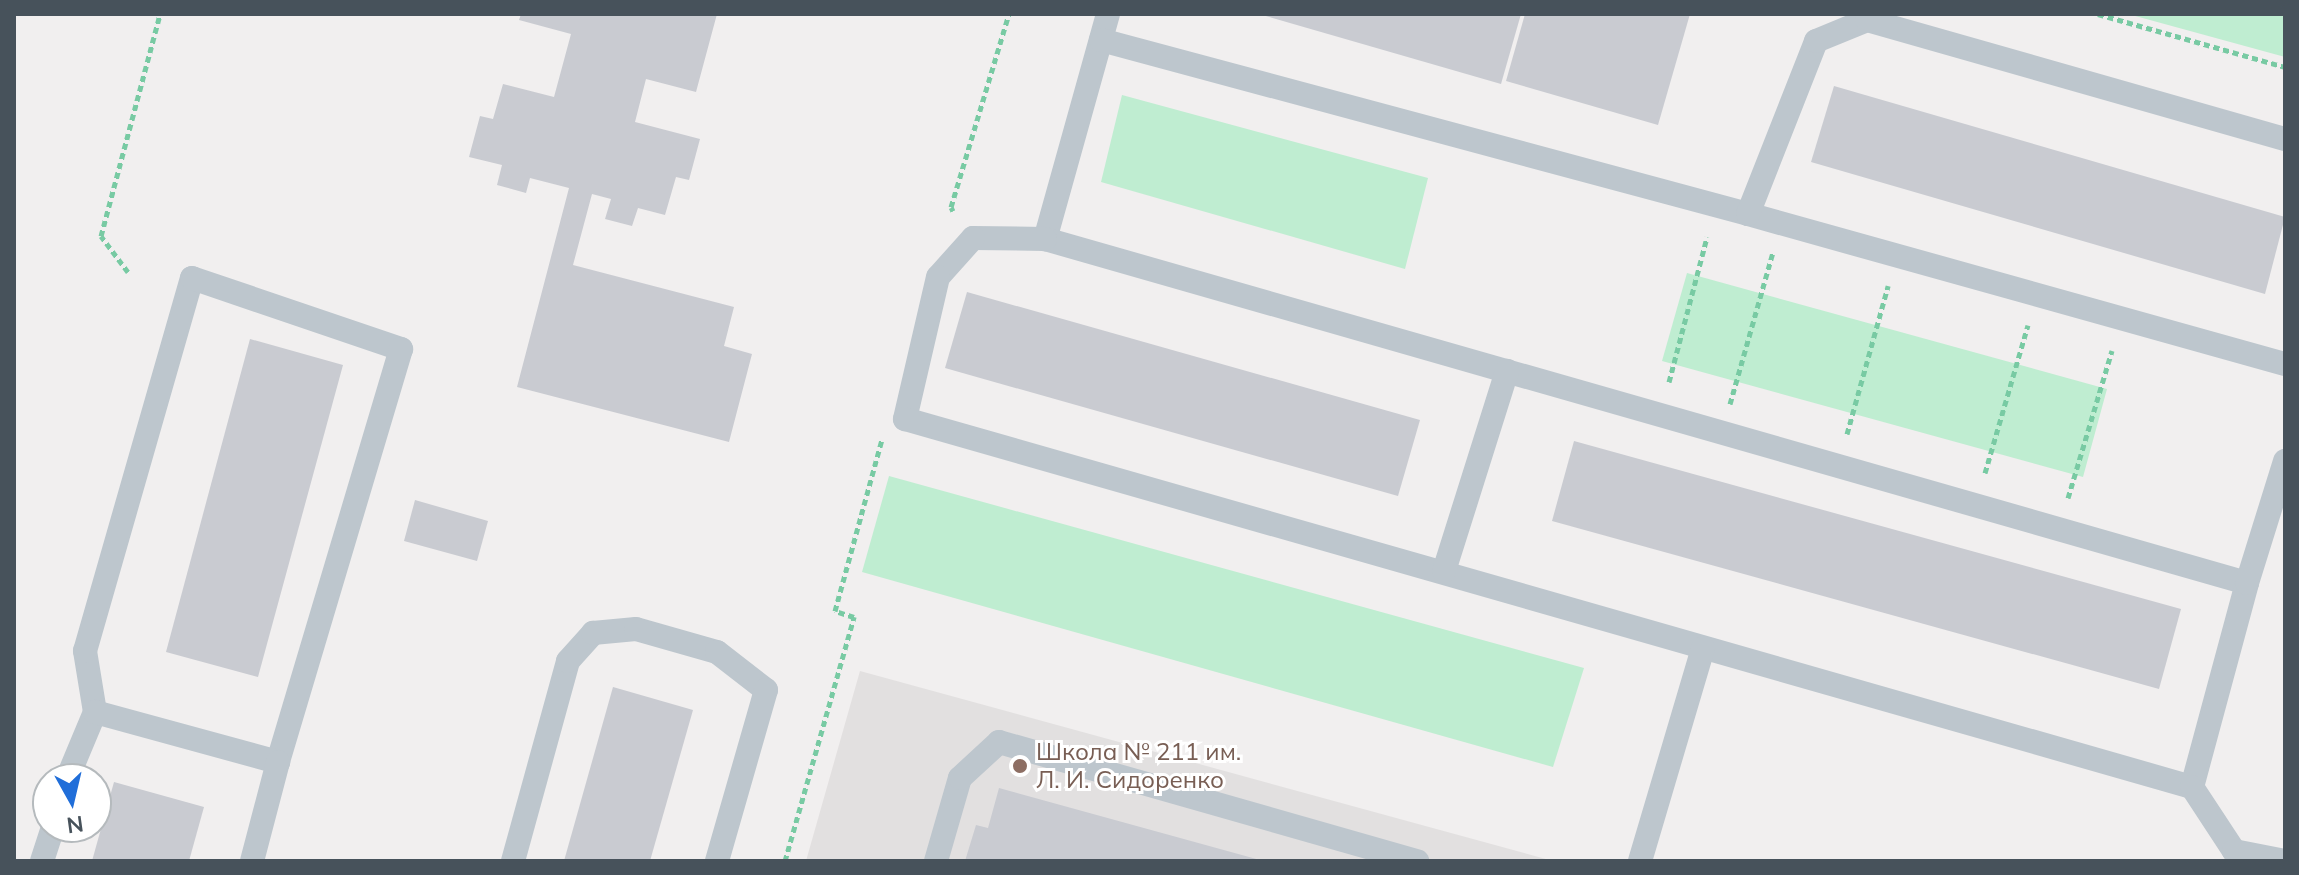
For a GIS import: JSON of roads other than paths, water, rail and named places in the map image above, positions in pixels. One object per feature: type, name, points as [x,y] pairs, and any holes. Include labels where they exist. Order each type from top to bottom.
[{"type":"lane","points":[[1045,239],[1108,14]]},
{"type":"lane","points":[[1748,214],[1816,41],[1867,20],[2285,139]]},
{"type":"lane","points":[[1101,40],[1781,223],[2285,364]]},
{"type":"lane","points":[[2247,583],[1045,239],[973,238],[938,277],[905,419],[2192,787],[2233,856],[2285,861]]},
{"type":"lane","points":[[74,763],[95,712],[85,651],[192,278],[401,349],[278,762],[252,861]]},
{"type":"lane","points":[[1444,571],[1507,371]]},
{"type":"lane","points":[[2192,787],[2247,583],[2285,461]]},
{"type":"lane","points":[[513,861],[568,661],[593,633],[636,629],[717,652],[766,690],[717,861]]},
{"type":"lane","points":[[1640,861],[1703,648]]},
{"type":"lane","points":[[95,712],[278,762]]},
{"type":"lane","points":[[936,861],[960,778],[999,742],[1417,861]]},
{"type":"place","name":"Школа № 211 им. Л. И. Сидоренко","points":[[1020,766]]}]
